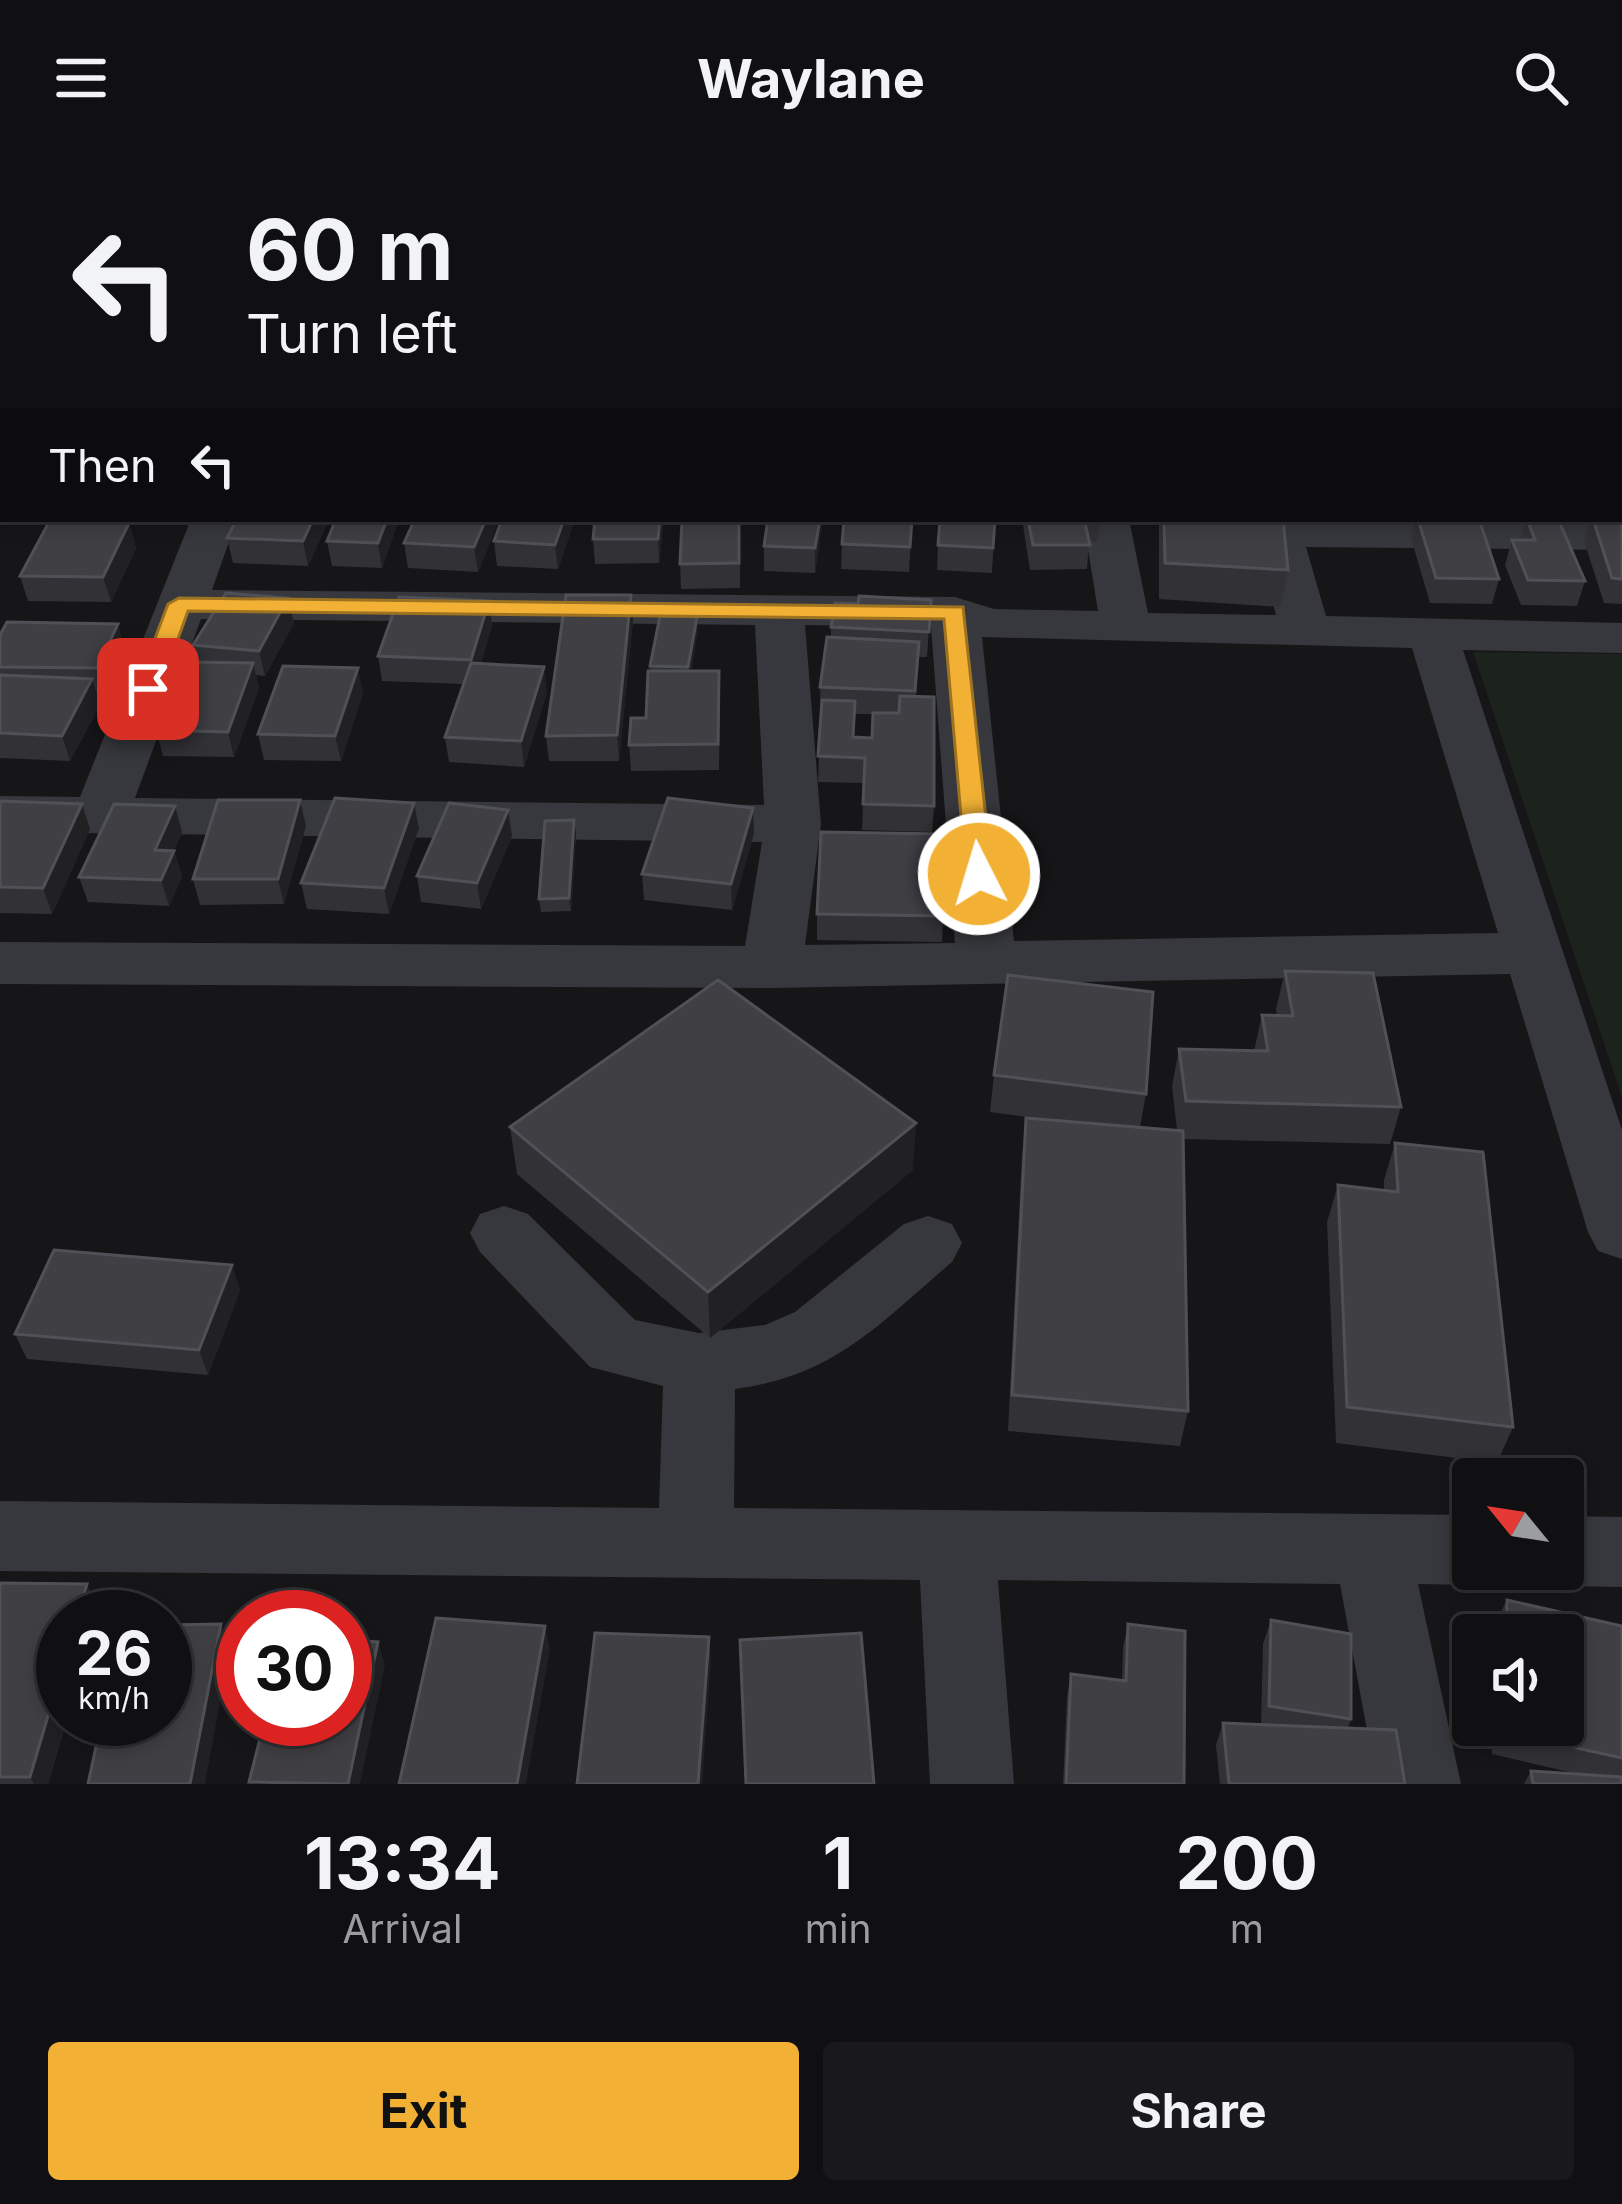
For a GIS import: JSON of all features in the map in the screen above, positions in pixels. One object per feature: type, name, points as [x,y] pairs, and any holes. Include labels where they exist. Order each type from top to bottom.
[{"type":"street","points":[[100,815],[213,522]]},
{"type":"street","points":[[1107,522],[1126,627]]},
{"type":"street","points":[[1305,632],[1276,526],[1558,527],[1622,536]]},
{"type":"street","points":[[179,604],[955,612],[989,624],[1622,638]]},
{"type":"street","points":[[772,967],[793,824],[778,608]]},
{"type":"street","points":[[955,612],[986,962]]},
{"type":"street","points":[[1433,635],[1622,1232]]},
{"type":"street","points":[[0,814],[793,824]]},
{"type":"street","points":[[0,963],[772,967],[1534,953]]},
{"type":"street","points":[[504,1233],[615,1346],[699,1363],[771,1354],[820,1333],[928,1243]]},
{"type":"street","points":[[696,1543],[699,1363]]},
{"type":"street","points":[[0,1536],[1452,1550]]},
{"type":"street","points":[[957,1546],[971,1784]]},
{"type":"street","points":[[1372,1549],[1419,1784]]},
{"type":"street","points":[[1584,1551],[1622,1552]]},
{"type":"shaded area","points":[[1473,652],[1622,654],[1622,1097]]},
{"type":"building","points":[[49,522],[129,523],[103,577],[20,576]]},
{"type":"building","points":[[235,522],[312,522],[303,541],[227,538]]},
{"type":"building","points":[[335,522],[386,522],[378,543],[327,541]]},
{"type":"building","points":[[414,522],[485,522],[474,547],[404,543]]},
{"type":"building","points":[[501,522],[563,522],[555,545],[494,541]]},
{"type":"building","points":[[595,522],[660,522],[658,539],[593,539]]},
{"type":"building","points":[[682,522],[739,522],[739,563],[680,564]]},
{"type":"building","points":[[768,522],[819,522],[815,548],[764,546]]},
{"type":"building","points":[[844,522],[912,522],[910,547],[842,544]]},
{"type":"building","points":[[940,522],[995,522],[993,548],[938,545]]},
{"type":"building","points":[[1029,522],[1085,522],[1090,545],[1033,545]]},
{"type":"building","points":[[1164,522],[1283,522],[1288,570],[1165,563]]},
{"type":"building","points":[[1419,522],[1480,522],[1499,579],[1436,578]]},
{"type":"building","points":[[1528,522],[1559,522],[1585,581],[1528,580],[1512,540],[1535,540]]},
{"type":"building","points":[[1594,522],[1622,522],[1622,579],[1612,578]]},
{"type":"building","points":[[226,593],[288,598],[259,651],[193,645]]},
{"type":"building","points":[[566,595],[631,595],[617,735],[546,736]]},
{"type":"building","points":[[859,596],[931,600],[929,632],[831,627],[835,603],[858,604]]},
{"type":"building","points":[[399,597],[489,601],[471,660],[378,656]]},
{"type":"building","points":[[660,616],[697,617],[688,667],[650,666]]},
{"type":"building","points":[[7,622],[118,624],[97,668],[0,667],[0,635]]},
{"type":"building","points":[[827,637],[919,642],[915,691],[820,687]]},
{"type":"building","points":[[184,662],[253,663],[228,732],[156,730]]},
{"type":"building","points":[[471,663],[544,667],[521,741],[445,737]]},
{"type":"building","points":[[283,666],[358,668],[335,736],[258,734]]},
{"type":"building","points":[[648,671],[719,671],[718,744],[629,745],[631,718],[646,718]]},
{"type":"building","points":[[0,675],[92,679],[62,736],[0,733]]},
{"type":"building","points":[[900,696],[934,697],[934,806],[863,804],[865,758],[818,756],[822,700],[855,701],[853,737],[872,738],[873,713],[899,713]]},
{"type":"building","points":[[335,798],[414,803],[384,888],[301,883]]},
{"type":"building","points":[[668,798],[753,808],[731,884],[642,874]]},
{"type":"building","points":[[218,800],[300,800],[278,879],[193,879]]},
{"type":"building","points":[[0,801],[82,804],[43,888],[0,887]]},
{"type":"building","points":[[449,803],[508,810],[477,883],[417,876]]},
{"type":"building","points":[[114,804],[175,806],[155,850],[174,851],[161,880],[79,877]]},
{"type":"building","points":[[574,820],[569,898],[539,899],[545,821]]},
{"type":"building","points":[[821,832],[942,834],[943,916],[817,914]]},
{"type":"building","points":[[1285,971],[1373,973],[1401,1107],[1186,1101],[1179,1049],[1268,1051],[1262,1015],[1293,1016]]},
{"type":"building","points":[[1008,975],[1153,992],[1146,1094],[994,1075]]},
{"type":"building","points":[[718,980],[916,1123],[708,1292],[510,1127]]},
{"type":"building","points":[[1026,1118],[1183,1131],[1188,1411],[1012,1395]]},
{"type":"building","points":[[1395,1143],[1483,1152],[1513,1427],[1347,1407],[1338,1185],[1398,1192]]},
{"type":"building","points":[[54,1250],[232,1265],[199,1350],[15,1334]]},
{"type":"building","points":[[0,1583],[87,1584],[85,1590],[36,1590],[39,1746],[30,1777],[0,1777]]},
{"type":"building","points":[[1507,1600],[1569,1614],[1507,1614]]},
{"type":"building","points":[[1584,1617],[1622,1626],[1622,1758],[1568,1746],[1584,1746]]},
{"type":"building","points":[[436,1618],[545,1626],[517,1784],[399,1784]]},
{"type":"building","points":[[1271,1620],[1351,1634],[1351,1719],[1269,1706]]},
{"type":"building","points":[[216,1624],[216,1650],[190,1784],[88,1784],[96,1746],[192,1746],[192,1625]]},
{"type":"building","points":[[1128,1624],[1185,1631],[1184,1784],[1066,1784],[1071,1674],[1126,1681]]},
{"type":"building","points":[[595,1633],[709,1637],[698,1784],[577,1784]]},
{"type":"building","points":[[861,1633],[874,1784],[746,1784],[740,1640]]},
{"type":"building","points":[[1223,1723],[1396,1730],[1405,1784],[1229,1784]]},
{"type":"building","points":[[258,1746],[356,1746],[348,1784],[249,1782]]},
{"type":"building","points":[[1531,1771],[1622,1777],[1622,1784],[1533,1784]]},
{"type":"route","points":[[148,689],[179,604],[955,612],[979,874]]}]
